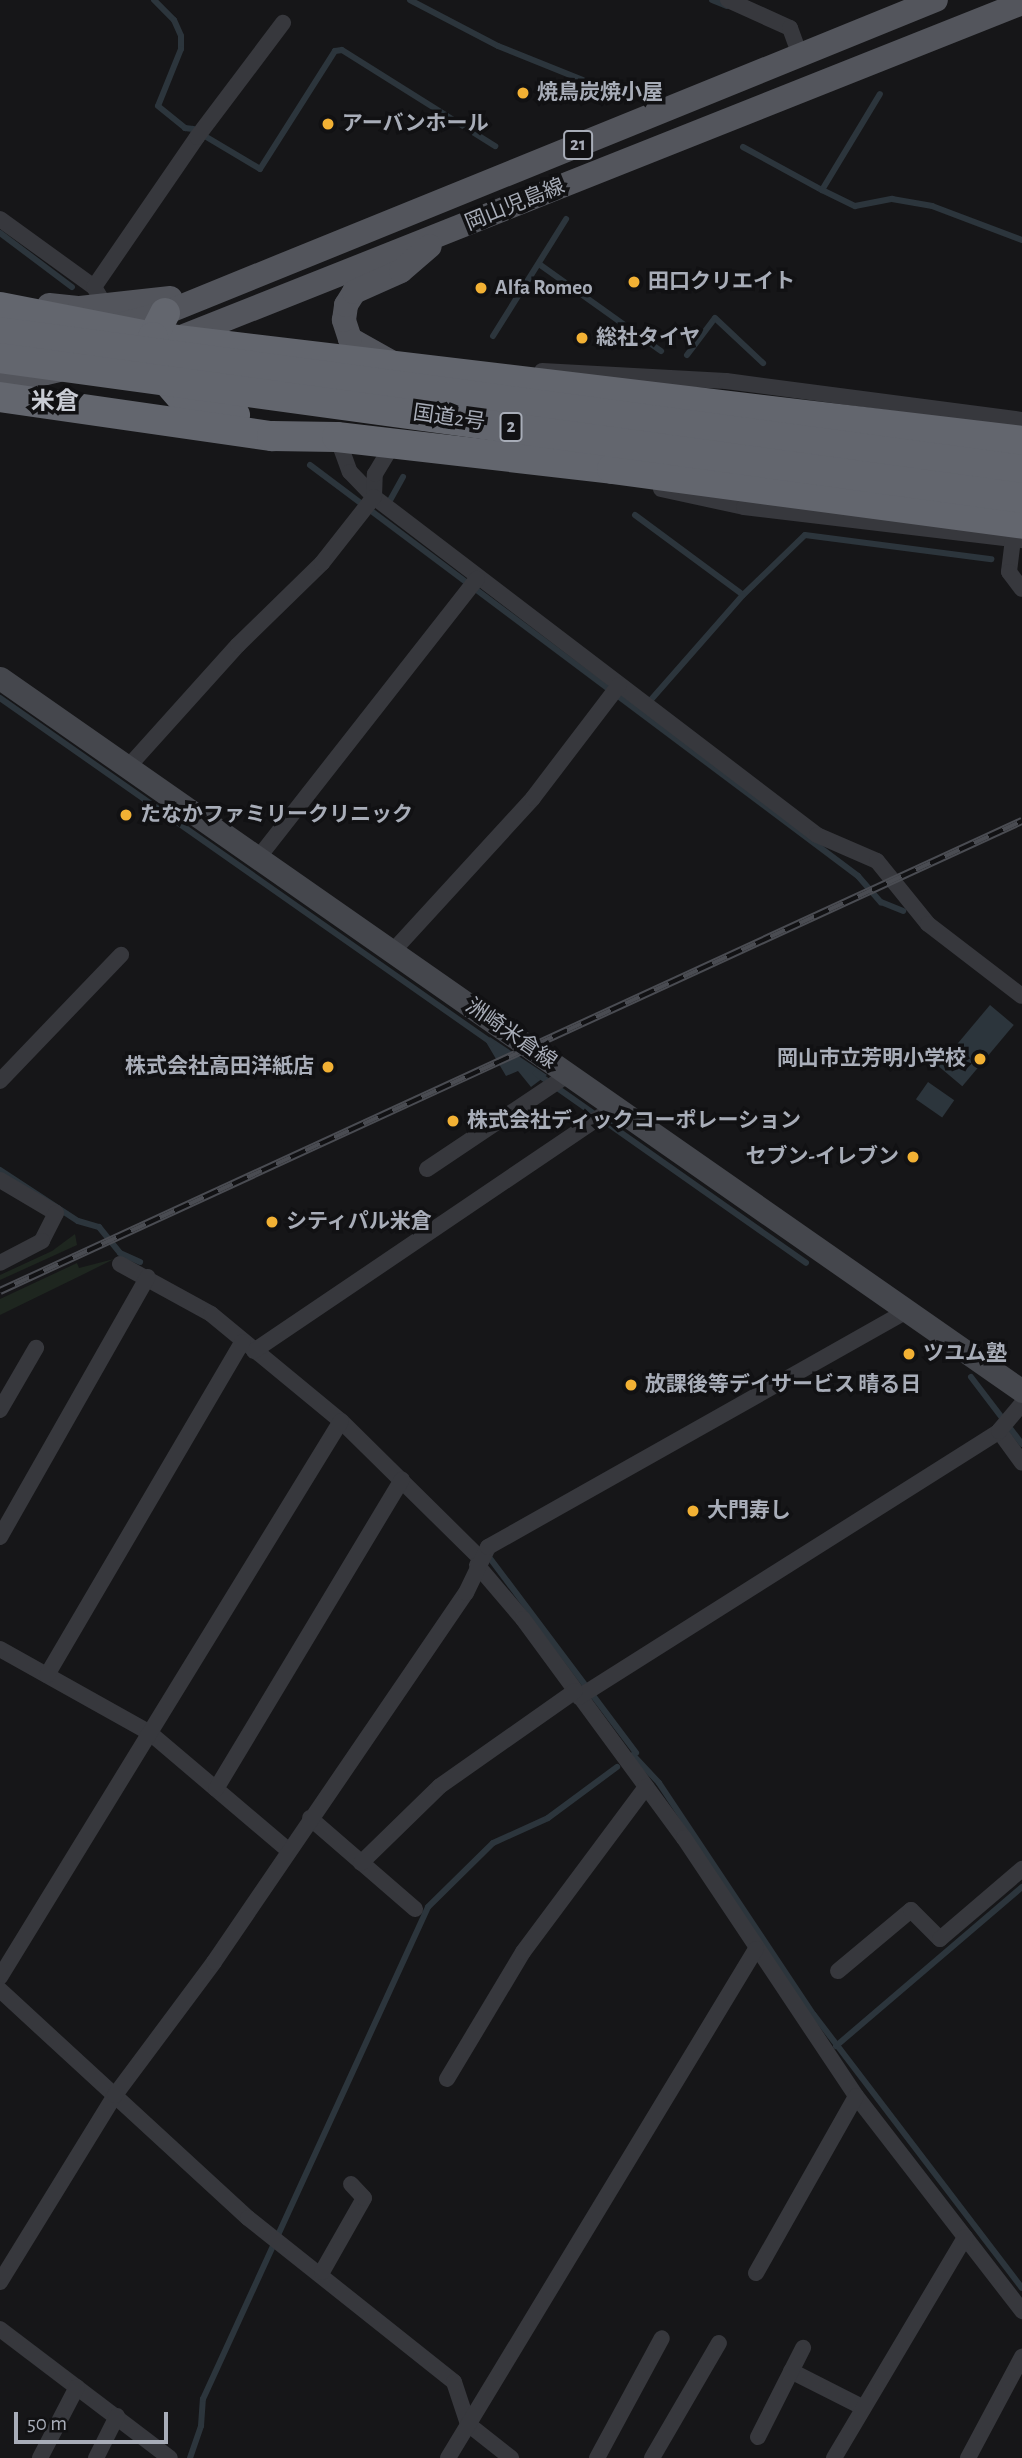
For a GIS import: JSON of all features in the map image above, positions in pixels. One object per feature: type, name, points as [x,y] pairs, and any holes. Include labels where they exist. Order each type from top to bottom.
[{"type":"highway","points":[[0,307],[100,307],[161,334],[1022,441]]},
{"type":"highway","points":[[161,334],[160,373],[184,401],[337,437],[612,469],[961,515],[1019,535]]},
{"type":"highway","points":[[1,370],[271,436],[337,437]]},
{"type":"highway","name":"国道2号","points":[[1,370],[1022,470]]},
{"type":"highway","name":"国道2号","points":[[1,370],[1022,498]]},
{"type":"main road","name":"岡山児島線","points":[[161,334],[219,290],[936,0]]},
{"type":"main road","name":"岡山児島線","points":[[1,370],[161,334],[443,233],[1022,3]]},
{"type":"main road","points":[[402,366],[350,339],[344,320],[346,305],[354,292],[401,271],[443,233]]},
{"type":"main road","points":[[0,300],[80,308],[219,290]]},
{"type":"main road","points":[[1,370],[100,307]]},
{"type":"main road","name":"洲崎米倉線","points":[[0,678],[393,951],[605,1114],[1022,1391]]},
{"type":"street","points":[[729,0],[790,28],[800,55]]},
{"type":"street","points":[[0,219],[100,307],[201,133],[283,23]]},
{"type":"street","points":[[456,370],[598,371],[726,381],[1022,420]]},
{"type":"street","points":[[337,437],[350,472],[376,505],[473,586],[817,835],[877,860],[928,924],[1022,996]]},
{"type":"street","points":[[128,767],[238,645],[322,563],[376,505],[375,474],[389,452],[401,445]]},
{"type":"street","points":[[612,469],[643,485],[744,507],[1019,535],[1009,572],[1022,589]]},
{"type":"street","points":[[258,858],[473,586]]},
{"type":"street","points":[[393,951],[533,798],[615,691]]},
{"type":"street","points":[[0,1081],[121,955]]},
{"type":"street","points":[[427,1169],[559,1080]]},
{"type":"street","points":[[47,1675],[248,1347],[605,1114]]},
{"type":"street","points":[[0,1180],[56,1213],[42,1241],[0,1263]]},
{"type":"street","points":[[120,1264],[211,1314],[341,1421],[402,1480],[479,1562],[583,1693],[856,2096],[1022,2311]]},
{"type":"street","points":[[0,1537],[148,1277]]},
{"type":"street","points":[[0,2282],[115,2095],[214,1962],[466,1593],[488,1547],[904,1313]]},
{"type":"street","points":[[0,1409],[36,1348]]},
{"type":"street","points":[[361,1863],[440,1786],[1004,1425],[1022,1404]]},
{"type":"street","points":[[0,1977],[341,1421]]},
{"type":"street","points":[[1004,1425],[1022,1463]]},
{"type":"street","points":[[216,1789],[402,1480]]},
{"type":"street","points":[[0,1649],[150,1733],[288,1850]]},
{"type":"street","points":[[447,2079],[523,1952],[646,1787]]},
{"type":"street","points":[[310,1818],[415,1909]]},
{"type":"street","points":[[838,1971],[911,1910],[940,1940],[1022,1869]]},
{"type":"street","points":[[448,2458],[756,1949]]},
{"type":"street","points":[[0,1990],[274,2239],[322,2272],[454,2382],[468,2424],[511,2458]]},
{"type":"street","points":[[756,2273],[856,2096]]},
{"type":"street","points":[[322,2272],[364,2198],[351,2184]]},
{"type":"street","points":[[834,2458],[862,2407],[884,2380],[965,2237]]},
{"type":"street","points":[[0,2329],[170,2458]]},
{"type":"street","points":[[597,2458],[662,2338]]},
{"type":"street","points":[[652,2458],[719,2343]]},
{"type":"street","points":[[758,2437],[803,2348]]},
{"type":"street","points":[[968,2458],[1022,2357]]},
{"type":"street","points":[[791,2371],[862,2407]]},
{"type":"street","points":[[40,2458],[77,2387]]},
{"type":"street","points":[[96,2458],[117,2416]]},
{"type":"shaded area","points":[[990,1005],[1014,1025],[962,1086],[939,1066]]},
{"type":"shaded area","points":[[490,1037],[547,1075],[531,1087],[518,1071],[506,1076],[486,1042]]},
{"type":"shaded area","points":[[928,1082],[954,1100],[942,1118],[916,1099]]},
{"type":"shaded area","points":[[75,1234],[77,1245],[0,1280],[0,1275],[52,1251]]},
{"type":"shaded area","points":[[114,1259],[0,1315],[0,1299],[77,1263],[79,1268]]},
{"type":"waterway","points":[[154,0],[174,20],[181,36],[181,49],[158,106],[185,128],[193,129],[260,169],[335,51],[342,50],[495,146]]},
{"type":"waterway","points":[[410,0],[498,46],[605,89],[633,92]]},
{"type":"waterway","points":[[712,0],[727,6]]},
{"type":"waterway","points":[[743,147],[822,190],[880,94]]},
{"type":"waterway","points":[[822,190],[855,206],[892,199],[932,206],[1022,240]]},
{"type":"waterway","points":[[493,336],[566,219]]},
{"type":"waterway","points":[[0,233],[72,287]]},
{"type":"waterway","points":[[539,264],[661,351]]},
{"type":"waterway","points":[[687,355],[715,318],[763,363]]},
{"type":"waterway","points":[[310,465],[858,876],[881,902],[903,911]]},
{"type":"waterway","points":[[388,504],[403,477]]},
{"type":"waterway","points":[[635,515],[743,595],[805,535],[991,559]]},
{"type":"waterway","points":[[649,702],[743,595]]},
{"type":"waterway","points":[[0,698],[492,1043]]},
{"type":"waterway","points":[[536,1073],[806,1263]]},
{"type":"waterway","points":[[0,1170],[78,1221],[99,1227],[120,1253],[140,1262]]},
{"type":"waterway","points":[[971,1377],[1022,1444]]},
{"type":"waterway","points":[[489,1557],[636,1753]]},
{"type":"waterway","points":[[633,1755],[659,1783],[814,2015],[1022,2288]]},
{"type":"waterway","points":[[190,2458],[201,2426],[203,2399],[428,1907],[493,1843],[548,1818],[617,1767]]},
{"type":"waterway","points":[[836,2046],[1022,1887]]},
{"type":"railway","points":[[0,1291],[1022,821]]},
{"type":"place","name":"焼鳥炭焼小屋","points":[[523,93]]},
{"type":"place","name":"アーバンホール","points":[[328,124]]},
{"type":"place","name":"田口クリエイト","points":[[634,282]]},
{"type":"place","name":"Alfa Romeo","points":[[481,288]]},
{"type":"place","name":"総社タイヤ","points":[[582,338]]},
{"type":"place","name":"たなかファミリークリニック","points":[[126,815]]},
{"type":"place","name":"岡山市立芳明小学校","points":[[980,1059]]},
{"type":"place","name":"株式会社高田洋紙店","points":[[328,1067]]},
{"type":"place","name":"株式会社ディックコーポレーション","points":[[453,1121]]},
{"type":"place","name":"セブン-イレブン","points":[[913,1157]]},
{"type":"place","name":"シティパル米倉","points":[[272,1222]]},
{"type":"place","name":"ツユム塾","points":[[909,1354]]},
{"type":"place","name":"放課後等デイサービス 晴る日","points":[[631,1385]]},
{"type":"place","name":"大門寿し","points":[[693,1511]]},
{"type":"district","name":"米倉","points":[[55,403]]}]
